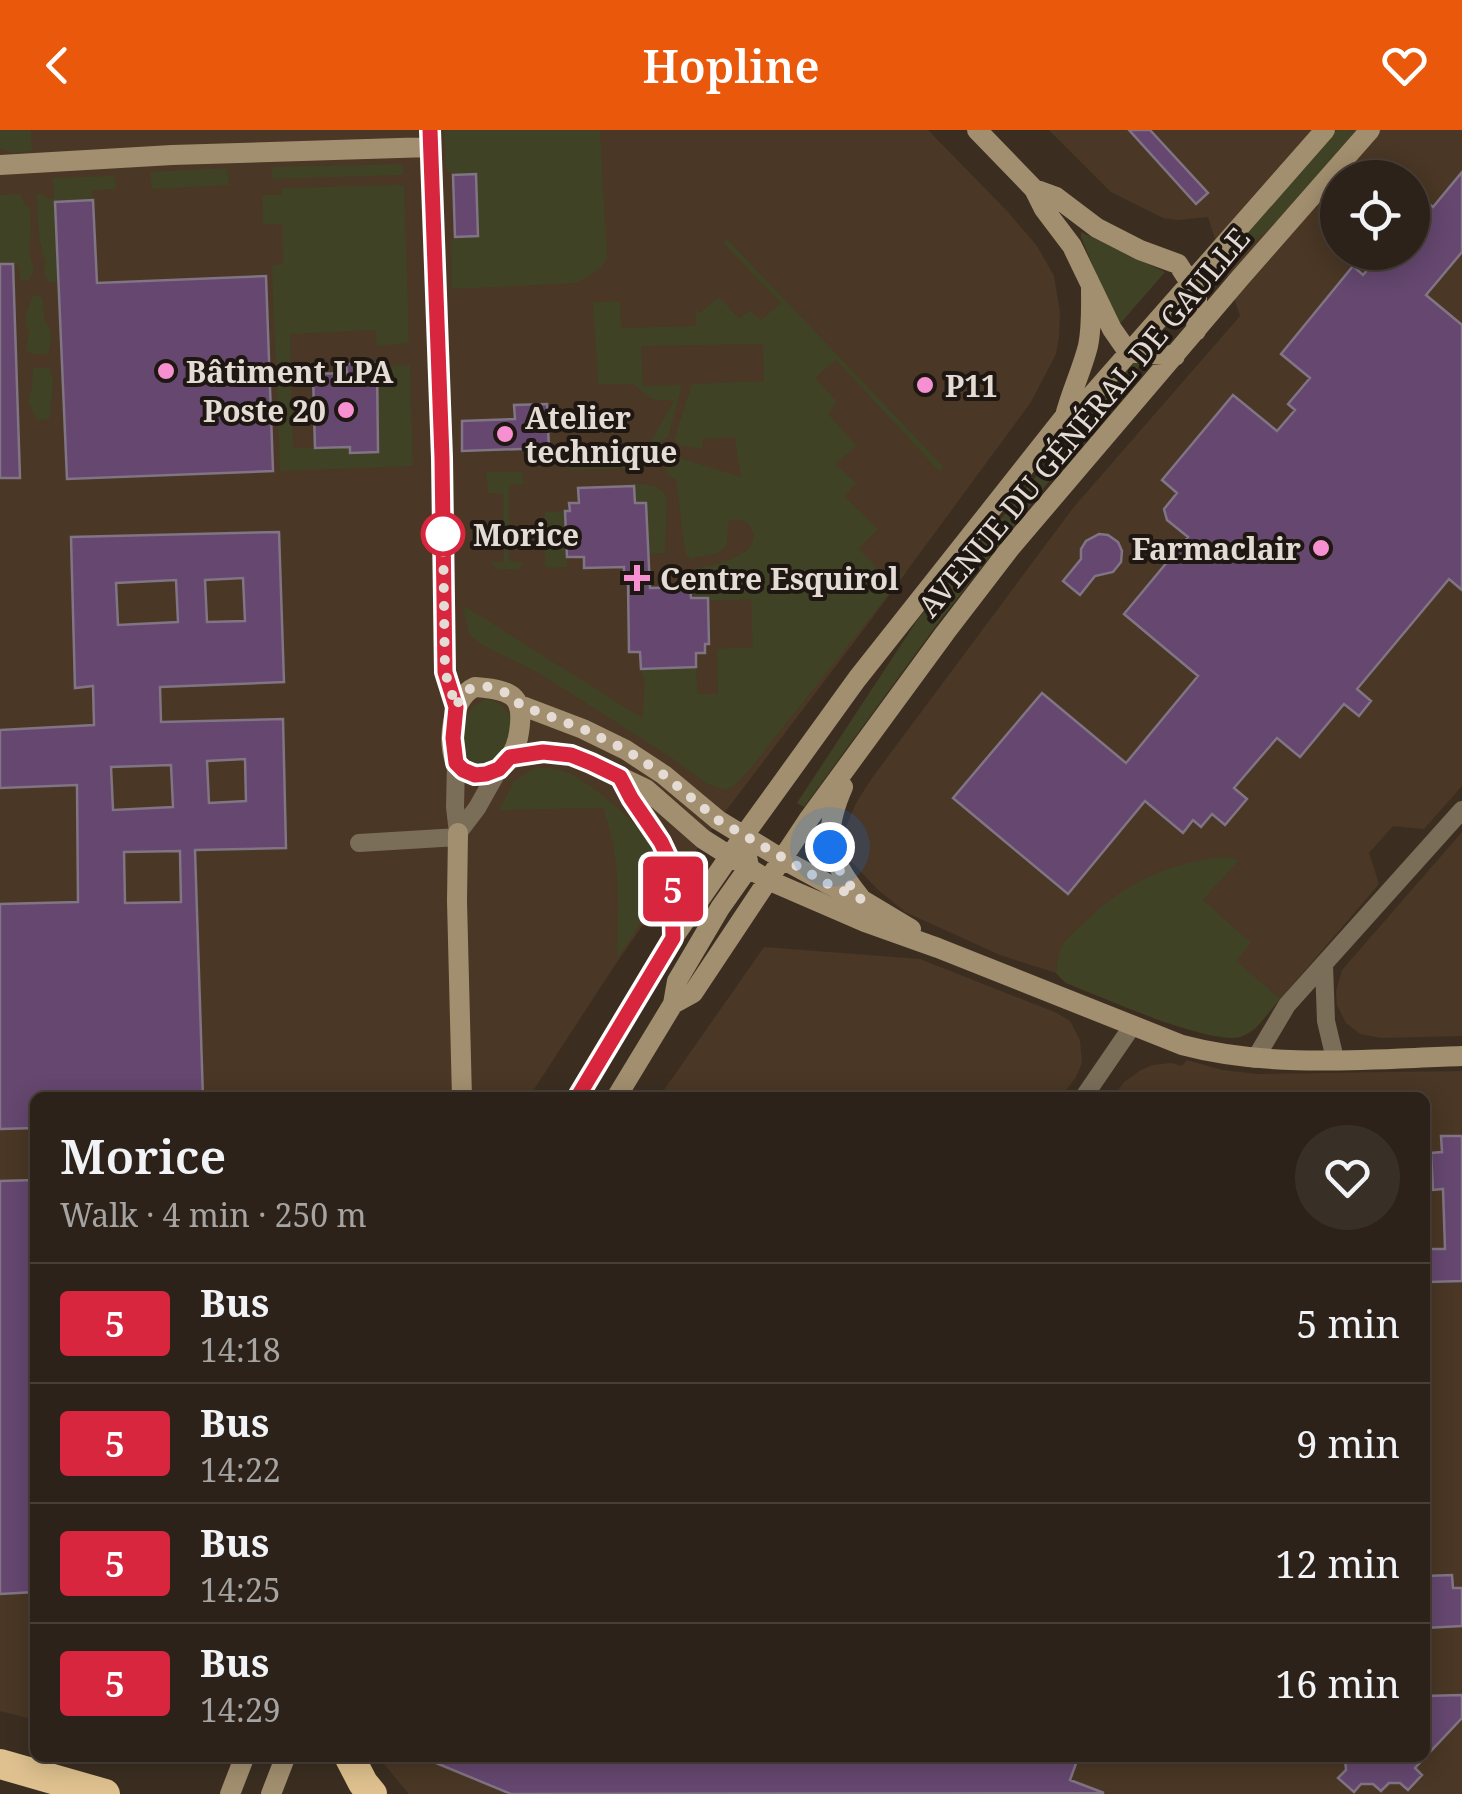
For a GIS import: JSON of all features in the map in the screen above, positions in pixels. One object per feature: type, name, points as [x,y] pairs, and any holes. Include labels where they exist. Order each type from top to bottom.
[{"type":"highway","points":[[352,1762],[372,1794]]},
{"type":"highway","points":[[0,1764],[105,1794]]},
{"type":"main road","points":[[977,130],[1034,189],[1044,210],[1072,246],[1112,329],[1128,352],[1175,356]]},
{"type":"main road","name":"AVENUE DU GÉNÉRAL DE GAULLE","points":[[581,1092],[673,938],[857,679],[1066,416],[1090,397],[1325,130]]},
{"type":"main road","name":"AVENUE DU GÉNÉRAL DE GAULLE","points":[[673,1004],[692,993],[782,858],[1011,547],[1370,130]]},
{"type":"main road","points":[[0,165],[431,138],[445,672],[456,707],[456,763],[463,770],[486,774],[505,763],[552,752],[571,755],[646,789],[704,839],[768,880],[865,922],[1182,1045],[1256,1059],[1462,1056]]},
{"type":"main road","points":[[1034,189],[1056,196],[1096,228],[1178,264],[1197,300],[1196,331]]},
{"type":"main road","points":[[1066,416],[1089,343],[1091,286]]},
{"type":"main road","points":[[456,707],[466,691],[475,687],[503,689],[517,699],[521,722],[516,748],[505,763]]},
{"type":"main road","points":[[520,705],[626,750],[664,775],[718,820],[861,899],[938,948]]},
{"type":"main road","points":[[858,754],[834,808],[830,837],[834,861],[861,899]]},
{"type":"main road","points":[[620,777],[670,861],[673,938]]},
{"type":"main road","points":[[620,1092],[673,1004],[676,981],[748,868],[745,834]]},
{"type":"main road","points":[[458,835],[462,1092]]},
{"type":"main road","points":[[232,1789],[242,1762]]},
{"type":"main road","points":[[271,1794],[283,1762]]},
{"type":"street","points":[[456,763],[458,835]]},
{"type":"street","points":[[458,835],[505,763]]},
{"type":"street","points":[[1256,1059],[1287,1004],[1462,810]]},
{"type":"street","points":[[359,843],[458,835]]},
{"type":"street","points":[[1324,965],[1326,1021],[1335,1059]]},
{"type":"street","points":[[1087,1092],[1133,1025]]},
{"type":"shaded area","points":[[0,130],[928,130],[1037,246],[1054,276],[1060,312],[1056,354],[1031,402],[681,870],[532,1092],[30,1092],[30,1719],[0,1711]]},
{"type":"shaded area","points":[[1049,130],[1462,130],[1462,786],[1424,829],[1393,826],[1369,853],[1379,884],[1254,1030],[1238,1037],[1163,1022],[1066,983],[1056,973],[1000,955],[905,912],[850,860],[844,832],[872,778],[1073,508],[1240,316],[1208,217],[1163,218],[1111,192]]},
{"type":"shaded area","points":[[1462,832],[1462,1036],[1381,1038],[1360,1034],[1346,1023],[1337,1005],[1342,970]]},
{"type":"shaded area","points":[[764,947],[920,959],[1057,1013],[1070,1021],[1080,1040],[1082,1063],[1065,1092],[662,1092]]},
{"type":"shaded area","points":[[1187,1060],[1222,1070],[1258,1074],[1462,1071],[1462,1794],[409,1794],[382,1762],[1430,1762],[1430,1092],[1117,1092],[1124,1082],[1153,1065],[1182,1066]]},
{"type":"green space","points":[[0,130],[31,130],[32,151],[14,153],[0,148]]},
{"type":"green space","points":[[444,130],[600,130],[607,259],[604,264],[575,283],[452,289],[451,240],[478,235],[476,175],[453,175],[446,170]]},
{"type":"green space","points":[[1336,130],[1356,130],[1330,160],[1320,160],[1320,172],[1285,213],[1231,265],[1223,257]]},
{"type":"green space","points":[[403,164],[403,175],[272,179],[271,167]]},
{"type":"green space","points":[[227,168],[229,185],[152,189],[150,172]]},
{"type":"green space","points":[[115,176],[116,189],[92,190],[92,203],[59,282],[50,282],[39,238],[37,194],[54,199],[53,178]]},
{"type":"green space","points":[[404,185],[409,343],[377,346],[375,330],[290,334],[293,448],[350,447],[351,453],[378,452],[377,366],[410,365],[413,466],[280,471],[272,265],[283,264],[282,224],[263,224],[262,195],[282,195],[282,188]]},
{"type":"green space","points":[[21,194],[29,207],[29,252],[34,271],[29,280],[20,280],[19,265],[15,265],[15,282],[0,282],[0,195]]},
{"type":"green space","points":[[1081,232],[1165,272],[1118,326],[1081,237]]},
{"type":"green space","points":[[727,239],[944,467],[940,472],[836,360],[815,378],[837,402],[828,414],[857,446],[835,464],[856,483],[844,496],[878,529],[859,549],[888,579],[907,571],[750,769],[726,790],[707,784],[537,672],[484,646],[469,635],[463,605],[642,718],[645,683],[641,669],[696,667],[698,694],[718,694],[717,649],[753,647],[751,599],[691,598],[687,586],[696,568],[723,562],[747,550],[754,533],[748,523],[729,521],[726,547],[718,553],[690,559],[685,552],[676,479],[668,476],[665,463],[674,456],[741,477],[735,437],[702,439],[702,449],[674,440],[692,384],[764,381],[763,344],[641,346],[643,386],[682,385],[668,438],[657,445],[658,456],[643,468],[569,470],[568,460],[642,457],[674,401],[651,399],[633,384],[598,384],[593,302],[620,301],[621,328],[696,326],[696,311],[701,312],[719,297],[739,318],[750,311],[761,320],[781,303],[723,243]]},
{"type":"green space","points":[[33,295],[42,297],[45,322],[51,333],[48,355],[29,353],[26,348],[29,335],[25,317]]},
{"type":"green space","points":[[1131,362],[1142,363],[941,619],[804,807],[797,803],[918,619]]},
{"type":"green space","points":[[33,368],[50,368],[53,379],[50,418],[37,421],[28,400]]},
{"type":"green space","points":[[486,472],[522,472],[524,484],[509,485],[509,561],[523,562],[519,569],[497,569],[490,562],[504,562],[503,493],[488,493]]},
{"type":"green space","points":[[633,483],[657,488],[667,498],[665,553],[648,554],[634,503]]},
{"type":"green space","points":[[565,511],[567,567],[547,568],[545,512]]},
{"type":"green space","points":[[486,699],[506,709],[514,730],[494,759],[475,767],[466,753],[464,730],[472,707]]},
{"type":"green space","points":[[534,768],[559,770],[581,780],[624,813],[651,847],[656,870],[649,880],[643,916],[617,959],[616,865],[603,808],[499,810],[514,781]]},
{"type":"green space","points":[[1227,857],[1239,860],[1203,900],[1251,943],[1236,961],[1280,999],[1252,1031],[1225,1038],[1180,1027],[1066,983],[1056,973],[1064,943],[1117,895],[1169,869]]},
{"type":"building","points":[[1129,130],[1150,130],[1208,193],[1196,204]]},
{"type":"building","name":"Farmaclair","points":[[1462,172],[1462,252],[1426,295],[1462,325],[1462,590],[1449,579],[1357,689],[1371,701],[1359,716],[1344,704],[1300,757],[1277,738],[1234,788],[1247,799],[1225,825],[1212,814],[1201,827],[1193,820],[1183,833],[1145,801],[1068,894],[953,798],[1042,693],[1126,763],[1198,676],[1124,614],[1188,537],[1167,520],[1164,509],[1177,493],[1162,480],[1233,395],[1277,431],[1295,410],[1288,404],[1310,378],[1281,354],[1350,270],[1363,275],[1367,270],[1430,270],[1430,205],[1433,207]]},
{"type":"building","points":[[476,174],[478,236],[455,237],[453,175]]},
{"type":"building","name":"Bâtiment LPA","points":[[93,200],[97,283],[266,276],[273,471],[67,479],[55,202]]},
{"type":"building","points":[[0,264],[13,264],[20,478],[0,478]]},
{"type":"building","name":"Poste 20","points":[[377,363],[378,452],[350,453],[350,447],[315,448],[313,374],[347,373],[346,364]]},
{"type":"building","name":"Atelier technique","points":[[547,404],[549,448],[462,451],[462,421],[515,419],[514,405]]},
{"type":"building","name":"Centre Esquirol","points":[[634,486],[635,503],[646,503],[650,588],[690,587],[691,598],[708,598],[709,644],[705,644],[705,653],[696,653],[696,667],[641,669],[640,652],[629,652],[628,583],[624,583],[624,567],[584,568],[584,557],[567,557],[565,511],[570,511],[569,503],[579,503],[578,488]]},
{"type":"building","points":[[279,532],[284,682],[160,687],[161,722],[283,719],[286,848],[195,850],[203,1092],[30,1092],[30,1128],[0,1129],[0,904],[78,902],[77,785],[0,788],[0,730],[94,725],[93,686],[75,688],[71,537]],"holes":[[[243,578],[245,621],[207,622],[205,580]],[[176,580],[178,622],[118,625],[116,583]],[[245,759],[246,801],[209,803],[207,761]],[[171,765],[173,807],[113,810],[111,767]],[[180,851],[181,902],[125,903],[124,852]]]},
{"type":"building","points":[[1099,534],[1118,542],[1121,562],[1113,572],[1095,576],[1080,595],[1063,581],[1081,559],[1086,541]]},
{"type":"building","points":[[1441,1136],[1462,1136],[1462,1281],[1430,1282],[1430,1249],[1445,1249],[1443,1189],[1433,1190],[1431,1153],[1442,1152]]},
{"type":"building","points":[[30,1180],[30,1592],[0,1594],[0,1181]]},
{"type":"building","points":[[1452,1575],[1453,1588],[1462,1588],[1462,1626],[1430,1628],[1430,1576]]},
{"type":"building","points":[[1462,1695],[1462,1718],[1430,1752],[1430,1696]]},
{"type":"building","points":[[434,1762],[1077,1762],[1070,1780],[1104,1793],[511,1794]]},
{"type":"building","points":[[1345,1762],[1420,1762],[1415,1768],[1422,1775],[1408,1790],[1400,1783],[1389,1783],[1381,1791],[1373,1784],[1361,1784],[1354,1792],[1338,1778],[1346,1770]]},
{"type":"bus line","name":"5","points":[[430,130],[445,672],[456,707],[456,763],[475,775],[499,769],[510,757],[543,752],[571,755],[591,763],[620,777],[670,861],[673,938],[581,1092]]},
{"type":"place","name":"Bâtiment LPA","points":[[166,371]]},
{"type":"place","name":"P11","points":[[925,385]]},
{"type":"place","name":"Poste 20","points":[[346,410]]},
{"type":"place","name":"Atelier technique","points":[[505,434]]},
{"type":"place","name":"Morice","points":[[443,534]]},
{"type":"place","name":"Farmaclair","points":[[1321,548]]},
{"type":"place","name":"Centre Esquirol","points":[[637,578]]},
{"type":"route","points":[[443,534],[445,672],[456,707],[466,691],[475,687],[503,689],[520,705],[626,750],[664,775],[718,820],[861,899],[844,879],[830,847]]}]
